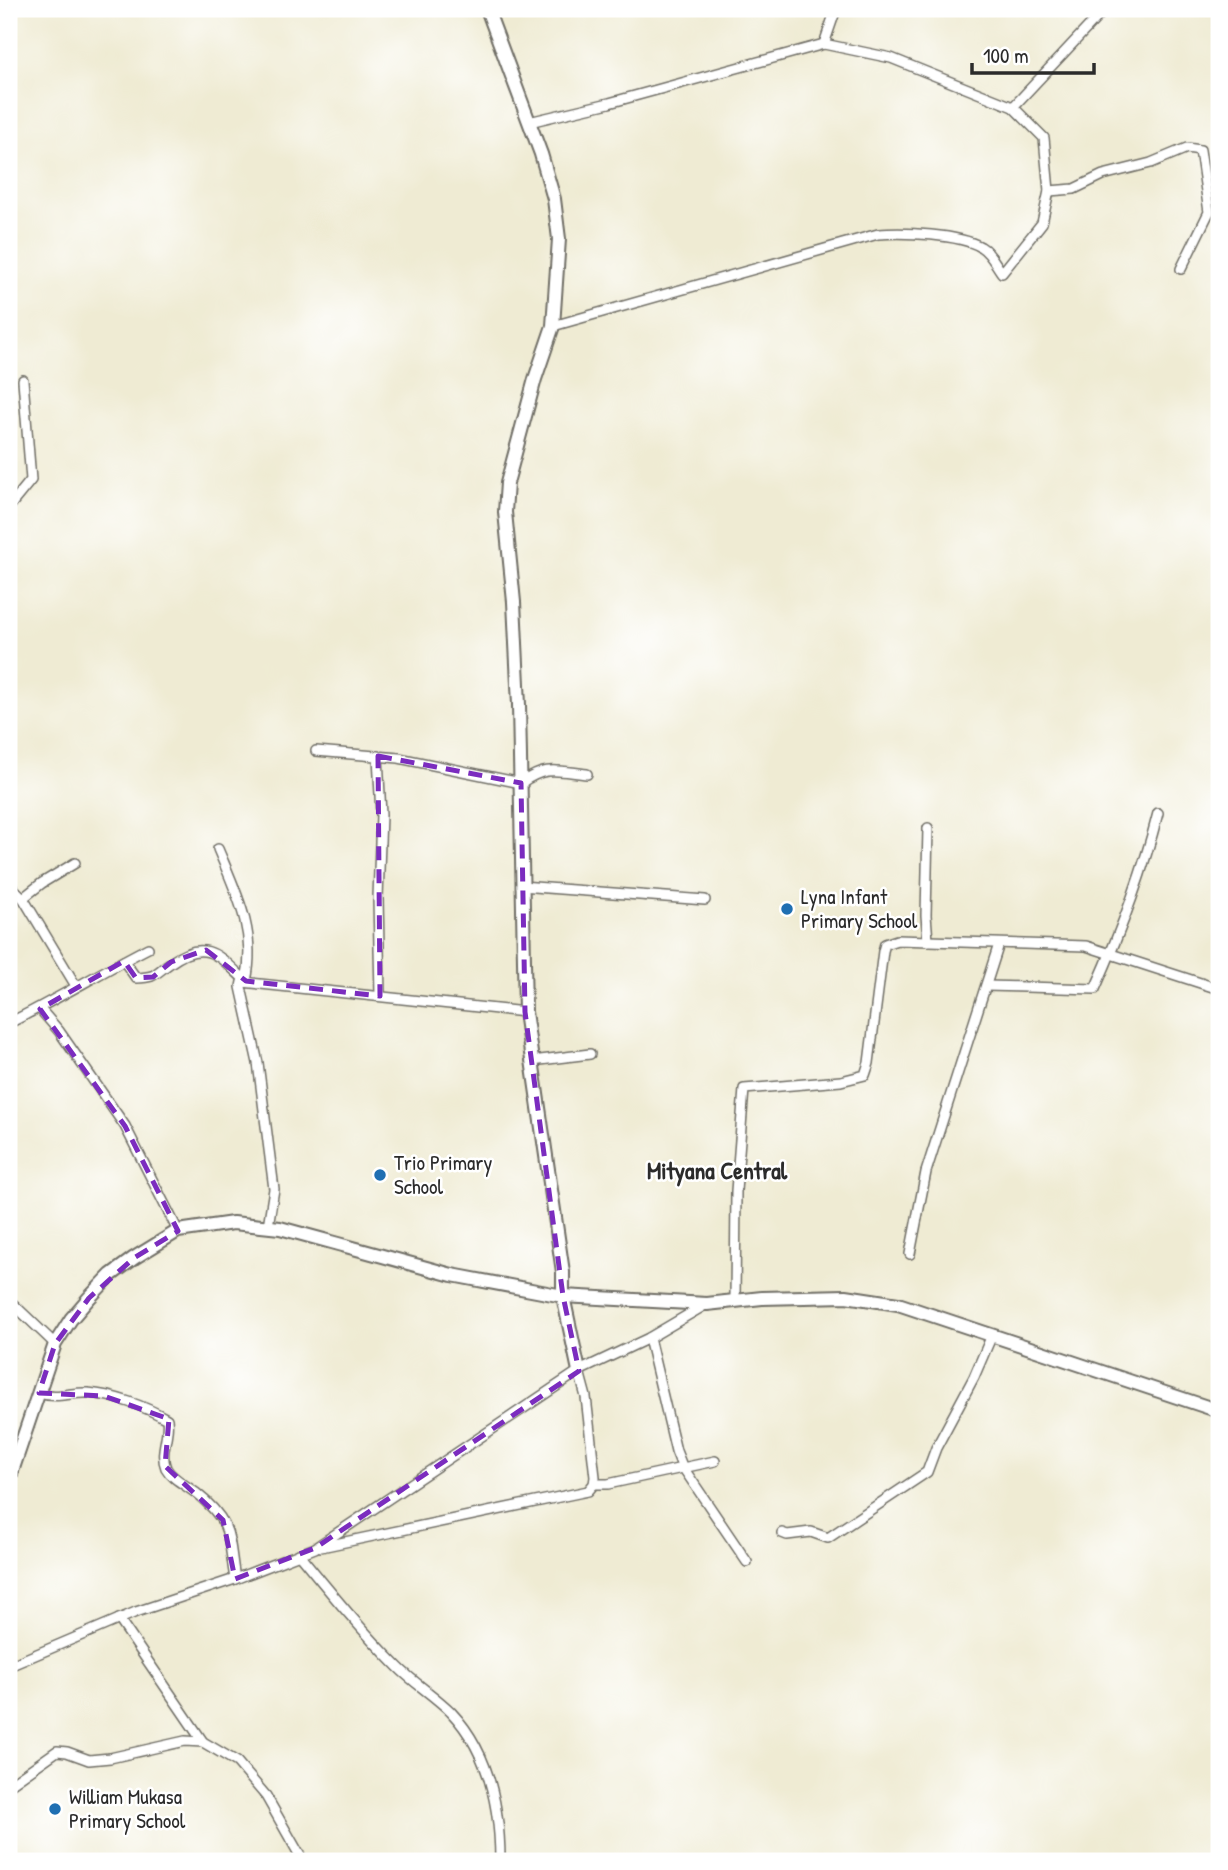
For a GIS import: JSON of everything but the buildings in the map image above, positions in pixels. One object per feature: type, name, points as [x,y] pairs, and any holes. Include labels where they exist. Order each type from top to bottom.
[{"type":"street","points":[[487,9],[550,183],[557,221],[559,250],[553,326],[535,379],[505,498],[514,602],[521,783],[525,1012],[563,1272],[563,1296],[586,1397],[594,1484]]},
{"type":"street","points":[[824,44],[836,9]]},
{"type":"street","points":[[1013,107],[1105,9]]},
{"type":"street","points":[[529,122],[824,44],[891,58],[1013,107],[1044,138],[1049,191],[1042,223],[1002,273],[983,248],[968,242],[906,232],[878,234],[553,326]]},
{"type":"street","points":[[1049,191],[1074,190],[1103,175],[1151,163],[1186,148],[1200,150],[1209,212],[1181,269]]},
{"type":"street","points":[[9,506],[31,480],[23,380]]},
{"type":"street","points":[[316,751],[399,758],[521,783],[537,771],[587,774]]},
{"type":"street","points":[[378,756],[381,815],[378,898],[380,996]]},
{"type":"street","points":[[986,986],[1091,991],[1095,989],[1149,848],[1158,813]]},
{"type":"street","points":[[928,828],[928,941]]},
{"type":"street","points":[[218,849],[245,914],[249,934],[246,981]]},
{"type":"street","points":[[23,898],[75,863]]},
{"type":"street","points":[[9,884],[23,898],[76,986]]},
{"type":"street","points":[[521,886],[705,901]]},
{"type":"street","points":[[735,1301],[736,1191],[744,1089],[841,1082],[865,1075],[886,944],[897,940],[1086,946],[1219,989]]},
{"type":"street","points":[[911,1254],[926,1172],[999,944]]},
{"type":"street","points":[[9,1023],[40,1009],[76,986],[148,948]]},
{"type":"street","points":[[124,961],[136,978],[153,977],[172,962],[193,951],[206,950],[222,959],[246,981],[525,1012]]},
{"type":"street","points":[[246,981],[241,987],[258,1063],[274,1189],[268,1226]]},
{"type":"street","points":[[40,1009],[59,1031],[125,1126],[178,1231]]},
{"type":"street","points":[[532,1061],[590,1054]]},
{"type":"street","points":[[9,1480],[55,1344],[89,1297],[111,1275],[178,1231],[233,1223],[303,1233],[452,1275],[563,1296],[707,1304],[804,1296],[846,1296],[898,1304],[1219,1411]]},
{"type":"street","points":[[9,1300],[55,1344]]},
{"type":"street","points":[[315,1548],[579,1371],[649,1338],[707,1304]]},
{"type":"street","points":[[782,1533],[788,1535],[811,1532],[828,1538],[893,1493],[922,1477],[927,1472],[936,1448],[974,1377],[992,1335]]},
{"type":"street","points":[[649,1338],[682,1466],[747,1562]]},
{"type":"street","points":[[39,1393],[51,1397],[85,1393],[104,1396],[167,1419],[163,1457],[165,1466],[169,1473],[198,1494],[223,1520],[231,1543],[235,1579]]},
{"type":"street","points":[[9,1666],[119,1619],[315,1548],[578,1494],[587,1491],[594,1484],[608,1484],[715,1461]]},
{"type":"street","points":[[299,1554],[362,1629],[400,1669],[450,1712],[466,1732],[483,1763],[495,1800],[500,1861]]},
{"type":"street","points":[[119,1619],[203,1742],[237,1762],[266,1796],[303,1861]]},
{"type":"street","points":[[9,1784],[57,1751],[89,1759],[110,1758],[185,1741],[203,1742]]},
{"type":"highlighted area","points":[[378,756],[521,783],[525,1012],[563,1296],[579,1371],[315,1548],[235,1579],[223,1520],[165,1466],[169,1419],[104,1396],[39,1393],[55,1344],[89,1298],[134,1258],[178,1231],[125,1126],[40,1009],[124,961],[136,978],[153,977],[171,962],[206,950],[246,981],[380,996]]},
{"type":"place","name":"Lyna Infant Primary School","points":[[787,909]]},
{"type":"place","name":"Trio Primary School","points":[[380,1175]]},
{"type":"place","name":"William Mukasa Primary School","points":[[55,1809]]},
{"type":"district","name":"Mityana Central","points":[[717,1171]]}]
